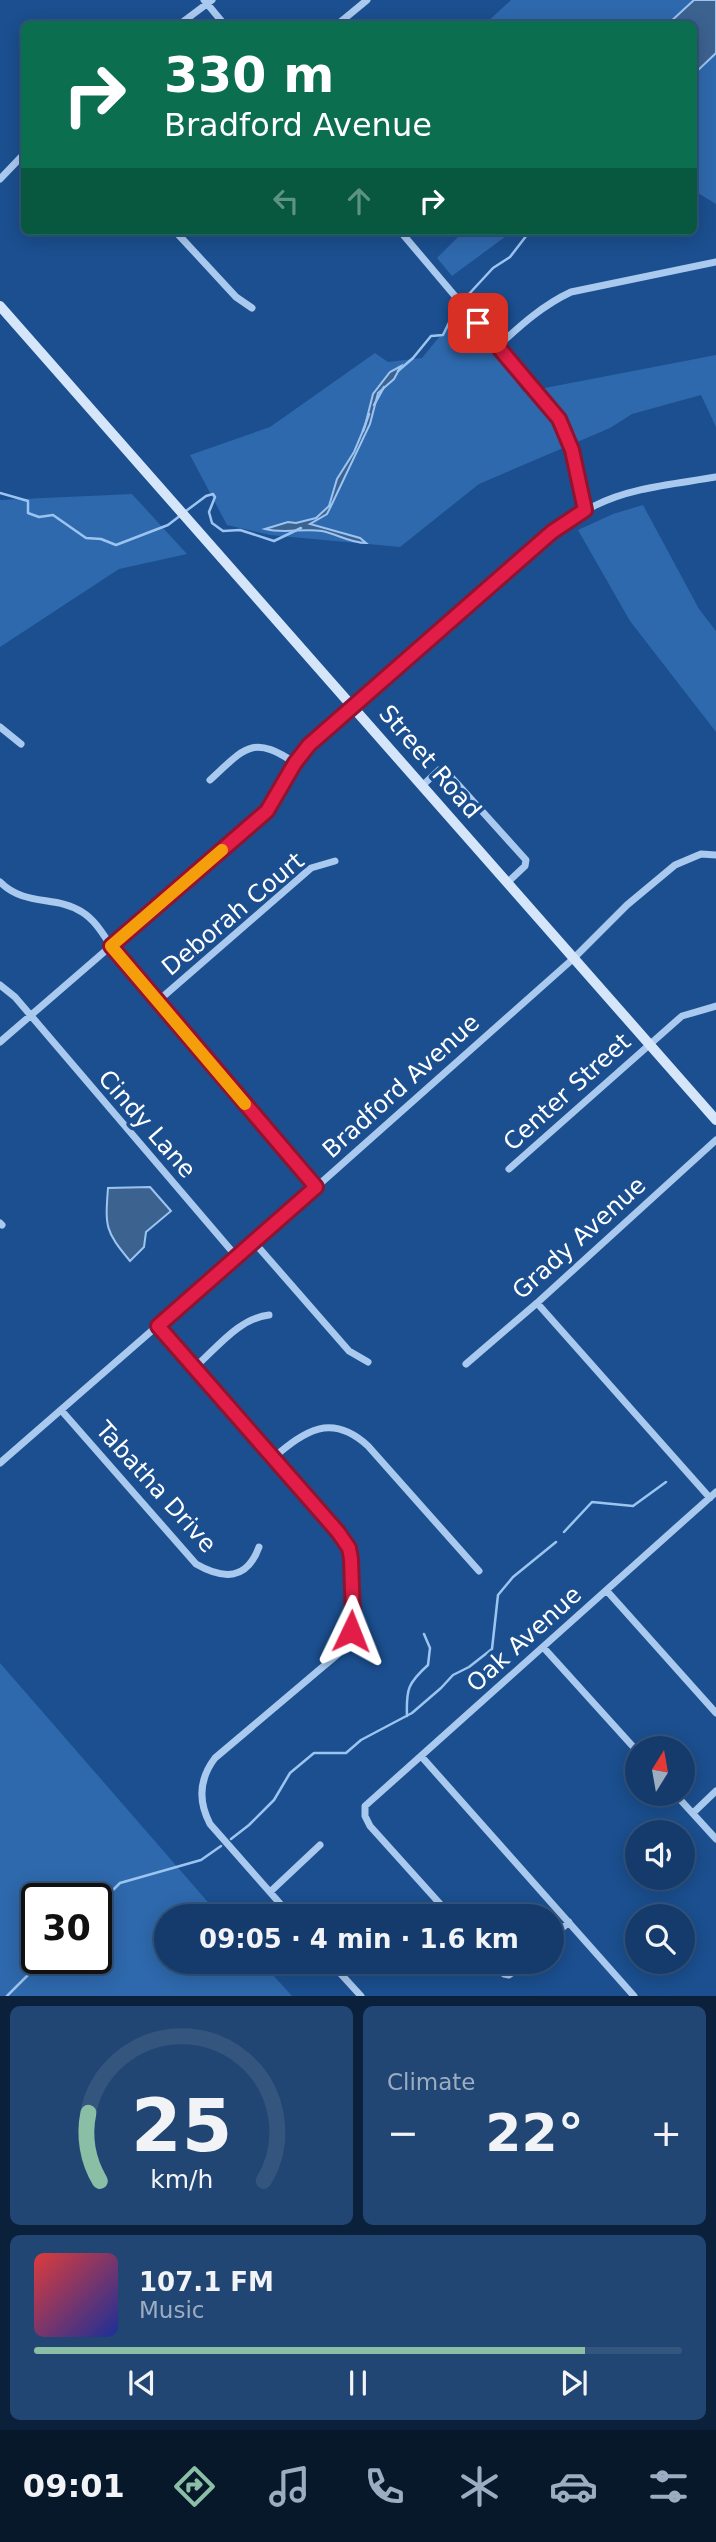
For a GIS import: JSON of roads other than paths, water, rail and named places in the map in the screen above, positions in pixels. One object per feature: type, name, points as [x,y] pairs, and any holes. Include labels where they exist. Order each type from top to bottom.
[{"type":"main road","name":"Street Road","points":[[0,306],[716,1121]]},
{"type":"street","points":[[342,21],[367,0]]},
{"type":"street","points":[[184,21],[208,1],[222,21]]},
{"type":"street","points":[[0,179],[21,157]]},
{"type":"street","points":[[179,235],[236,297],[252,308]]},
{"type":"street","points":[[403,235],[564,427],[572,450],[585,510]]},
{"type":"street","points":[[498,346],[532,315],[571,292],[716,262]]},
{"type":"street","points":[[0,1042],[267,811],[295,763],[309,745],[552,532],[585,510],[608,500],[643,489],[716,477]]},
{"type":"street","points":[[0,727],[21,744]]},
{"type":"street","points":[[210,780],[234,759],[256,747],[267,746],[295,763]]},
{"type":"street","points":[[423,785],[439,770],[444,769],[526,860],[525,866],[508,882]]},
{"type":"street","name":"Bradford Avenue","points":[[0,1463],[316,1187],[574,958],[627,905],[675,864],[701,854],[716,855]]},
{"type":"street","name":"Deborah Court","points":[[158,1002],[311,868],[335,861]]},
{"type":"street","points":[[0,882],[19,897],[61,904],[90,918],[316,1187]]},
{"type":"street","name":"Cindy Lane","points":[[0,985],[15,997],[236,1256]]},
{"type":"street","name":"Center Street","points":[[509,1169],[682,1016],[716,1006]]},
{"type":"street","name":"Grady Avenue","points":[[466,1364],[716,1140]]},
{"type":"street","points":[[253,1241],[349,1351],[368,1362]]},
{"type":"street","points":[[537,1303],[713,1495]]},
{"type":"street","points":[[194,1368],[245,1322],[258,1316],[269,1315]]},
{"type":"street","points":[[158,1326],[349,1548],[353,1618],[349,1637],[338,1654],[215,1758],[203,1779],[202,1805],[210,1824],[280,1904]]},
{"type":"street","name":"Tabatha Drive","points":[[61,1410],[196,1564],[222,1574],[240,1573],[249,1567],[259,1547]]},
{"type":"street","points":[[273,1458],[298,1437],[313,1430],[336,1429],[355,1435],[368,1446],[479,1572]]},
{"type":"street","name":"Oak Avenue","points":[[440,1904],[370,1826],[363,1811],[368,1801],[713,1495]]},
{"type":"street","points":[[607,1591],[716,1713]]},
{"type":"street","points":[[543,1647],[625,1738]]},
{"type":"street","points":[[421,1756],[634,1996]]},
{"type":"street","points":[[693,1813],[716,1791]]},
{"type":"street","points":[[686,1806],[716,1839]]},
{"type":"street","points":[[270,1892],[320,1845]]},
{"type":"street","points":[[564,1926],[569,1922]]},
{"type":"street","points":[[341,1974],[360,1996]]},
{"type":"waterway","points":[[398,371],[431,336],[443,335],[456,308],[493,268],[510,257],[527,235]]},
{"type":"waterway","points":[[374,405],[384,387]]},
{"type":"waterway","points":[[363,431],[369,414]]},
{"type":"waterway","points":[[0,493],[28,501],[28,513],[39,517],[53,515],[86,538],[101,539],[116,545],[168,525],[181,515]]},
{"type":"waterway","points":[[186,511],[213,494],[215,497],[209,512],[212,523],[223,531],[240,530],[274,541],[301,528]]},
{"type":"waterway","points":[[564,1532],[592,1502],[633,1506],[666,1482]]},
{"type":"waterway","points":[[231,1839],[274,1800],[290,1773],[314,1753],[346,1753],[361,1740],[412,1713],[453,1675],[469,1667],[492,1649],[498,1595],[513,1577],[556,1542]]},
{"type":"waterway","points":[[407,1716],[410,1687],[428,1665],[430,1648],[424,1634]]},
{"type":"waterway","points":[[112,1891],[120,1883],[201,1860],[221,1846]]},
{"type":"waterway","points":[[7,1996],[29,1974]]}]
